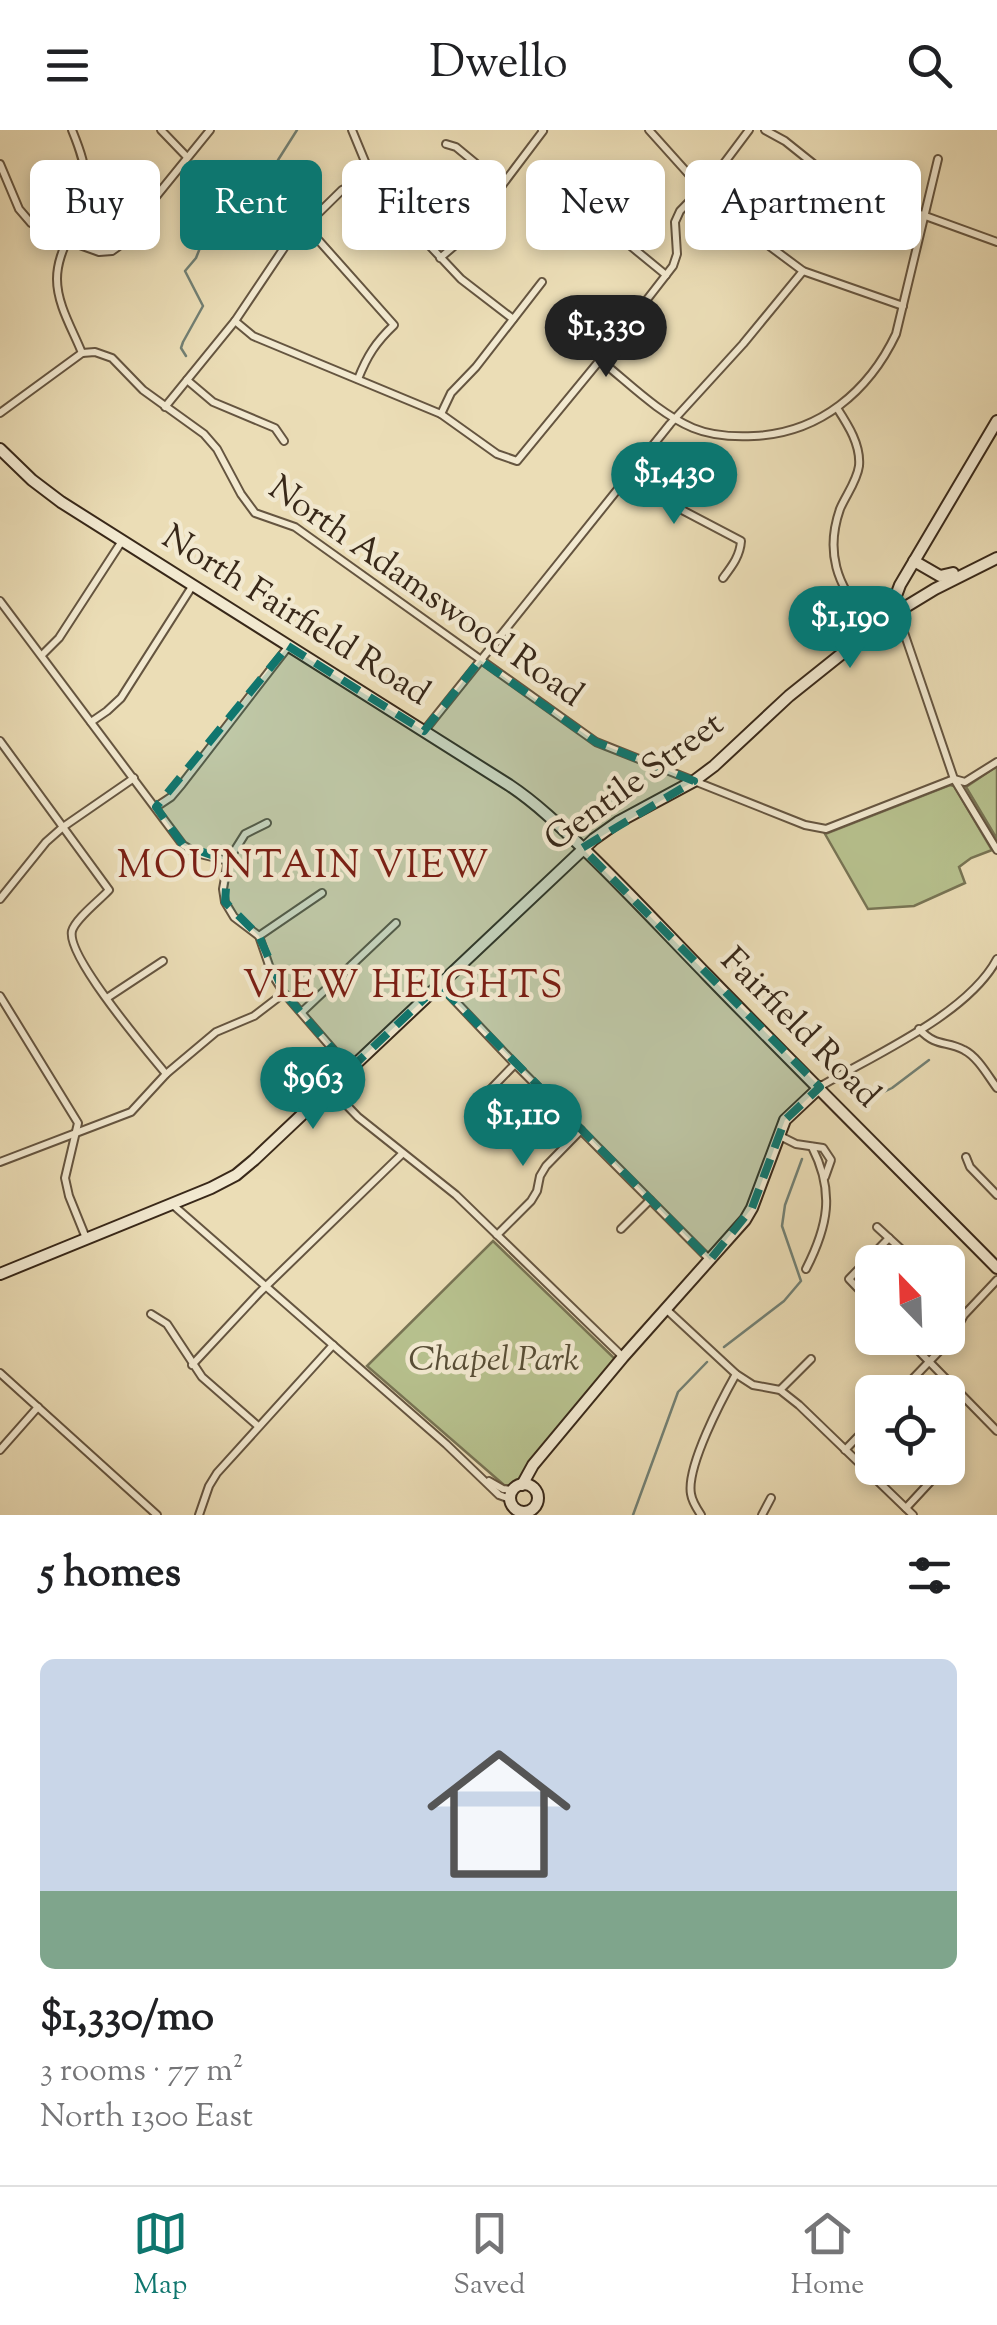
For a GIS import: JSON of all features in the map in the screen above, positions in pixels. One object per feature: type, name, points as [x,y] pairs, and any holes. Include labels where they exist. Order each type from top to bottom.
[{"type":"main road","points":[[897,611],[895,594],[997,421]]},
{"type":"main road","name":"North Fairfield Road","points":[[0,449],[55,498],[514,788],[563,829]]},
{"type":"main road","points":[[914,561],[943,576],[997,558]]},
{"type":"main road","name":"Gentile Street","points":[[0,1274],[240,1172],[583,848],[618,822],[694,781],[739,745],[816,672],[897,611],[997,558]]},
{"type":"main road","name":"Fairfield Road","points":[[563,829],[997,1268]]},
{"type":"main road","points":[[540,1457],[533,1482],[538,1498],[532,1513],[514,1509],[515,1491],[540,1457],[752,1208],[784,1120],[820,1087]]},
{"type":"main road","points":[[515,1491],[530,1485],[535,1489]]},
{"type":"street","points":[[72,130],[84,160]]},
{"type":"street","points":[[161,130],[188,157]]},
{"type":"street","points":[[160,191],[210,130]]},
{"type":"street","points":[[352,130],[364,160]]},
{"type":"street","points":[[649,130],[685,170]]},
{"type":"street","points":[[726,160],[748,130]]},
{"type":"street","points":[[764,130],[786,142],[840,185],[997,242]]},
{"type":"street","points":[[506,180],[542,131]]},
{"type":"street","points":[[446,144],[472,160]]},
{"type":"street","points":[[600,360],[645,398],[696,429],[719,435],[767,436],[818,420],[871,376],[896,334],[938,159]]},
{"type":"street","points":[[0,164],[19,209],[30,221]]},
{"type":"street","points":[[322,208],[342,190]]},
{"type":"street","points":[[235,321],[254,336],[441,414],[497,454],[516,460],[673,266],[677,254],[675,222],[685,206]]},
{"type":"street","points":[[322,243],[394,326],[366,357],[358,380]]},
{"type":"street","points":[[0,412],[82,353],[57,286],[63,250]]},
{"type":"street","points":[[166,408],[235,321],[283,250]]},
{"type":"street","points":[[433,250],[461,279],[513,319]]},
{"type":"street","points":[[440,258],[449,250]]},
{"type":"street","points":[[634,250],[666,276]]},
{"type":"street","points":[[773,250],[802,271],[903,306]]},
{"type":"street","points":[[424,731],[624,480],[802,271]]},
{"type":"street","points":[[441,414],[452,393],[542,282]]},
{"type":"street","name":"North Adamswood Road","points":[[82,353],[96,352],[112,358],[143,390],[204,434],[218,448],[255,513],[295,527],[596,742],[826,829],[954,779],[965,782],[997,762]]},
{"type":"street","points":[[187,380],[212,402],[275,428],[284,441]]},
{"type":"street","points":[[837,408],[853,432],[859,466],[836,524],[835,562],[839,581],[865,618]]},
{"type":"street","points":[[624,480],[741,541],[734,564],[723,578]]},
{"type":"street","points":[[42,655],[59,638],[122,541]]},
{"type":"street","points":[[91,722],[121,698],[193,585]]},
{"type":"street","points":[[0,600],[183,845],[228,862]]},
{"type":"street","points":[[854,628],[876,607]]},
{"type":"street","points":[[897,611],[954,779],[997,850]]},
{"type":"street","points":[[156,807],[182,784],[288,646]]},
{"type":"street","points":[[0,741],[109,890],[78,922],[72,940],[124,1024],[166,1074]]},
{"type":"street","points":[[0,899],[46,842],[134,778]]},
{"type":"street","points":[[268,823],[246,834],[228,862],[224,902],[234,917],[259,936],[272,974],[284,994],[350,1069]]},
{"type":"street","points":[[259,936],[322,893]]},
{"type":"street","points":[[302,1012],[396,923]]},
{"type":"street","points":[[820,1087],[969,996],[997,959]]},
{"type":"street","points":[[107,998],[162,962]]},
{"type":"street","points":[[439,984],[710,1260]]},
{"type":"street","points":[[0,1162],[131,1112],[166,1074],[216,1032],[254,1016],[284,994]]},
{"type":"street","points":[[0,996],[78,1123],[65,1178],[87,1239]]},
{"type":"street","points":[[919,1029],[939,1044],[964,1050],[994,1075],[997,1088]]},
{"type":"street","points":[[484,1096],[515,1064]]},
{"type":"street","points":[[330,1088],[358,1118],[456,1195],[624,1358]]},
{"type":"street","points":[[497,1235],[531,1201],[546,1166],[580,1130]]},
{"type":"street","points":[[779,1135],[812,1147],[824,1179],[828,1200],[823,1228],[806,1269]]},
{"type":"street","points":[[192,1365],[267,1285],[402,1154]]},
{"type":"street","points":[[966,1156],[970,1167],[997,1195]]},
{"type":"street","points":[[621,1230],[650,1200]]},
{"type":"street","points":[[172,1204],[499,1495],[515,1491]]},
{"type":"street","points":[[877,1227],[897,1245]]},
{"type":"street","points":[[882,1245],[889,1238]]},
{"type":"street","points":[[917,1375],[950,1340],[964,1314],[997,1280]]},
{"type":"street","points":[[666,1309],[736,1374],[754,1385],[780,1390],[799,1404],[913,1515]]},
{"type":"street","points":[[150,1314],[167,1324],[202,1377],[258,1426]]},
{"type":"street","points":[[199,1515],[209,1486],[258,1426],[334,1345]]},
{"type":"street","points":[[923,1355],[997,1430]]},
{"type":"street","points":[[780,1390],[810,1359]]},
{"type":"street","points":[[0,1373],[157,1515]]},
{"type":"street","points":[[701,1515],[690,1494],[691,1478],[736,1374]]},
{"type":"street","points":[[0,1450],[38,1407]]},
{"type":"street","points":[[846,1450],[855,1440]]},
{"type":"street","points":[[906,1508],[927,1485]]},
{"type":"street","points":[[762,1515],[771,1498]]},
{"type":"highlighted area","points":[[288,646],[424,731],[480,660],[596,742],[694,781],[582,848],[820,1087],[785,1120],[752,1208],[710,1260],[439,985],[350,1069],[284,993],[259,936],[225,902],[228,861],[183,845],[156,807]]},
{"type":"green space","points":[[997,766],[997,839],[966,787]]},
{"type":"green space","points":[[950,785],[992,850],[959,867],[965,883],[914,906],[868,909],[825,834]]},
{"type":"green space","name":"Chapel Park","points":[[493,1241],[615,1359],[516,1486],[504,1485],[367,1366]]},
{"type":"waterway","points":[[186,356],[181,348],[183,342],[203,306],[185,271],[196,258],[213,215],[247,187],[256,186],[273,174],[297,130]]},
{"type":"waterway","points":[[859,1104],[892,1088],[929,1060]]},
{"type":"waterway","points":[[724,1347],[784,1301],[801,1281],[782,1226],[785,1205],[802,1159]]},
{"type":"waterway","points":[[633,1515],[678,1392],[707,1362]]},
{"type":"district","name":"MOUNTAIN VIEW","points":[[304,868]]},
{"type":"district","name":"VIEW HEIGHTS","points":[[404,988]]}]
